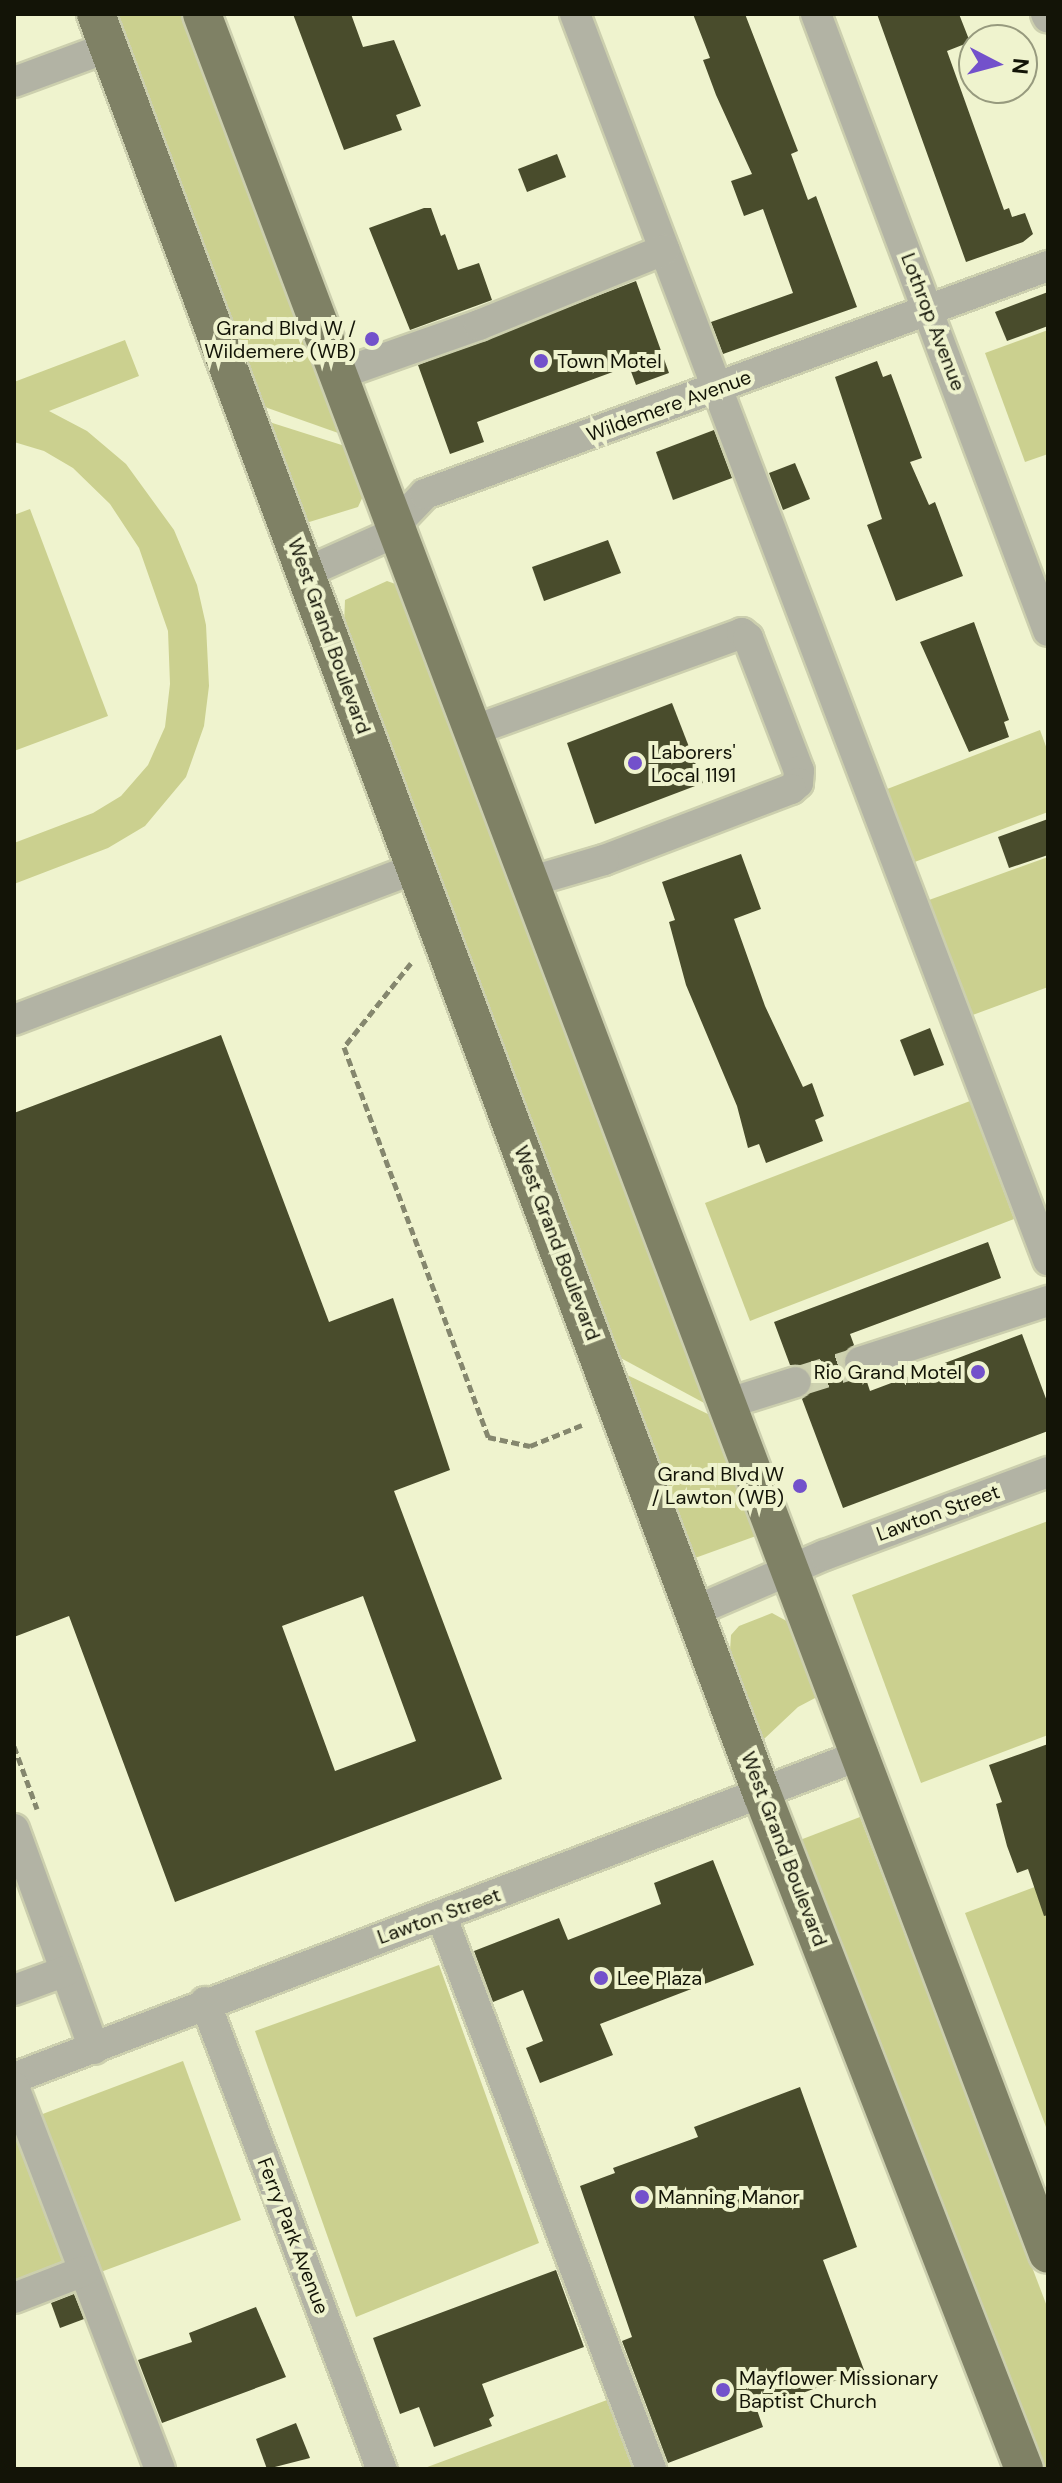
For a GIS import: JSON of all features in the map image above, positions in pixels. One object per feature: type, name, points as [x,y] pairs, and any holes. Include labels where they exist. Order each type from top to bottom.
[{"type":"main road","points":[[202,14],[726,1404],[863,1754],[1048,2254]]},
{"type":"main road","name":"West Grand Boulevard","points":[[102,30],[307,572],[414,869],[697,1610],[762,1794],[1024,2469]]},
{"type":"street","points":[[575,14],[1048,1260]]},
{"type":"street","name":"Lothrop Avenue","points":[[816,14],[1048,631]]},
{"type":"street","points":[[14,82],[102,30]]},
{"type":"street","points":[[337,375],[479,325],[664,250]]},
{"type":"street","name":"Wildemere Avenue","points":[[307,572],[383,538],[425,494],[1048,266]]},
{"type":"street","points":[[472,731],[742,633],[794,756],[799,771],[798,783],[791,789],[604,860],[529,882]]},
{"type":"street","points":[[14,1020],[414,869]]},
{"type":"street","points":[[860,1362],[1048,1301]]},
{"type":"street","points":[[726,1404],[796,1382]]},
{"type":"street","name":"Lawton Street","points":[[697,1610],[791,1573],[825,1555],[1048,1472]]},
{"type":"street","name":"Lawton Street","points":[[14,2078],[94,2049],[205,2002],[863,1754]]},
{"type":"street","points":[[14,1829],[94,2049]]},
{"type":"street","points":[[441,1915],[649,2468]]},
{"type":"street","points":[[14,1990],[66,1971]]},
{"type":"street","name":"Ferry Park Avenue","points":[[205,2002],[381,2469]]},
{"type":"street","points":[[14,2087],[160,2469]]},
{"type":"street","points":[[14,2298],[84,2271]]},
{"type":"path","points":[[411,963],[344,1047],[482,1422],[488,1437],[530,1446],[582,1425]]},
{"type":"green space","points":[[114,14],[182,14],[341,434],[262,406]]},
{"type":"green space","points":[[1048,330],[1048,454],[1025,462],[985,353]]},
{"type":"green space","points":[[125,340],[139,376],[49,411],[87,431],[126,464],[174,530],[197,585],[206,625],[209,686],[204,726],[186,777],[145,826],[108,848],[14,884],[14,843],[93,813],[121,796],[148,765],[165,727],[170,684],[168,631],[139,548],[110,504],[73,468],[44,451],[14,442],[14,382]]},
{"type":"green space","points":[[263,420],[348,447],[364,494],[358,507],[306,523]]},
{"type":"green space","points":[[30,509],[108,716],[14,751],[14,515]]},
{"type":"green space","points":[[387,581],[401,586],[706,1404],[617,1356],[344,625],[345,600]]},
{"type":"green space","points":[[1040,730],[1048,752],[1048,812],[912,863],[882,791]]},
{"type":"green space","points":[[1048,857],[1048,987],[970,1016],[929,900]]},
{"type":"green space","points":[[970,1101],[1014,1219],[750,1321],[705,1203]]},
{"type":"green space","points":[[621,1372],[712,1416],[756,1536],[695,1558]]},
{"type":"green space","points":[[1048,1521],[1048,1735],[921,1783],[852,1595]]},
{"type":"green space","points":[[772,1613],[792,1624],[817,1697],[798,1707],[763,1740],[730,1651],[731,1635],[739,1626]]},
{"type":"green space","points":[[860,1817],[1048,2309],[1048,2469],[1037,2469],[800,1840]]},
{"type":"green space","points":[[1048,1882],[1048,2126],[1046,2127],[965,1913]]},
{"type":"green space","points":[[439,1965],[539,2243],[356,2317],[255,2031]]},
{"type":"green space","points":[[183,2061],[241,2220],[98,2273],[40,2115]]},
{"type":"green space","points":[[14,2126],[66,2263],[14,2282]]},
{"type":"green space","points":[[607,2400],[633,2469],[422,2469]]},
{"type":"building","points":[[293,14],[351,14],[363,47],[394,40],[421,106],[396,115],[402,130],[344,150]]},
{"type":"building","points":[[693,14],[745,14],[798,151],[791,154],[808,200],[816,196],[857,307],[723,354],[711,322],[793,293],[763,209],[744,216],[731,181],[752,174],[703,60],[710,58]]},
{"type":"building","points":[[877,14],[959,14],[963,24],[958,24],[958,47],[947,51],[958,82],[958,104],[966,104],[1004,210],[1009,208],[1012,217],[1025,213],[1033,234],[1023,242],[966,262]]},
{"type":"building","points":[[557,154],[566,177],[527,192],[518,169]]},
{"type":"building","points":[[431,208],[441,236],[445,234],[458,270],[479,263],[492,300],[410,330],[369,228]]},
{"type":"building","name":"Town Motel","points":[[636,281],[669,373],[636,385],[629,366],[477,422],[484,442],[450,454],[418,365]]},
{"type":"building","points":[[1048,292],[1048,326],[1007,341],[995,312]]},
{"type":"building","points":[[877,361],[883,377],[891,374],[922,458],[910,462],[929,505],[935,502],[963,576],[896,601],[867,525],[882,519],[835,377]]},
{"type":"building","points":[[714,430],[732,478],[673,500],[656,452]]},
{"type":"building","points":[[795,463],[810,499],[783,510],[769,473]]},
{"type":"building","points":[[608,540],[621,573],[544,601],[532,567]]},
{"type":"building","points":[[974,622],[1009,720],[1004,722],[1009,737],[969,752],[920,642]]},
{"type":"building","name":"Laborers' Local 1191","points":[[672,703],[703,783],[595,824],[567,743]]},
{"type":"building","points":[[1048,819],[1048,855],[1009,868],[998,837]]},
{"type":"building","points":[[741,854],[761,909],[734,919],[765,1006],[803,1087],[812,1083],[824,1116],[815,1120],[823,1141],[766,1163],[759,1144],[748,1148],[737,1106],[686,985],[669,922],[675,920],[662,882]]},
{"type":"building","points":[[930,1028],[944,1065],[914,1076],[900,1040]]},
{"type":"building","points":[[221,1035],[329,1322],[393,1298],[450,1470],[394,1491],[502,1779],[175,1902],[69,1616],[14,1637],[14,1113]],"holes":[[[363,1596],[416,1741],[335,1771],[282,1626]]]},
{"type":"building","name":"Rio Grand Motel","points":[[988,1242],[1001,1278],[850,1334],[854,1345],[843,1358],[843,1367],[849,1376],[866,1379],[870,1391],[1022,1334],[1048,1404],[1048,1431],[843,1508],[802,1399],[813,1387],[813,1376],[801,1365],[790,1365],[774,1322]]},
{"type":"building","points":[[1048,1744],[1048,1915],[1044,1916],[1028,1869],[1017,1873],[1007,1846],[996,1804],[1002,1802],[989,1765]]},
{"type":"building","name":"Lee Plaza","points":[[713,1860],[754,1965],[600,2024],[613,2055],[540,2083],[526,2048],[543,2041],[523,1990],[493,2002],[474,1951],[559,1918],[568,1940],[661,1904],[654,1883]]},
{"type":"building","points":[[800,2087],[857,2247],[823,2260],[864,2370],[757,2410],[763,2427],[668,2463],[622,2341],[632,2337],[580,2186],[615,2173],[613,2168],[698,2137],[694,2127]]},
{"type":"building","points":[[556,2270],[584,2347],[482,2384],[494,2416],[489,2419],[492,2426],[434,2447],[419,2407],[400,2414],[373,2338]]},
{"type":"building","points":[[74,2294],[84,2319],[60,2328],[51,2303]]},
{"type":"building","points":[[256,2307],[286,2377],[162,2423],[138,2360],[192,2342],[189,2333]]},
{"type":"building","points":[[296,2423],[310,2458],[267,2469],[256,2439]]},
{"type":"tunnel","points":[[796,1382],[860,1362]]},
{"type":"place","name":"Grand Blvd W / Wildemere (WB)","points":[[372,339]]},
{"type":"place","name":"Town Motel","points":[[541,361]]},
{"type":"place","name":"Laborers' Local 1191","points":[[635,763]]},
{"type":"place","name":"Rio Grand Motel","points":[[978,1372]]},
{"type":"place","name":"Grand Blvd W / Lawton (WB)","points":[[800,1486]]},
{"type":"place","name":"Lee Plaza","points":[[601,1978]]},
{"type":"place","name":"Manning Manor","points":[[642,2197]]},
{"type":"place","name":"Mayflower Missionary Baptist Church","points":[[723,2390]]}]
